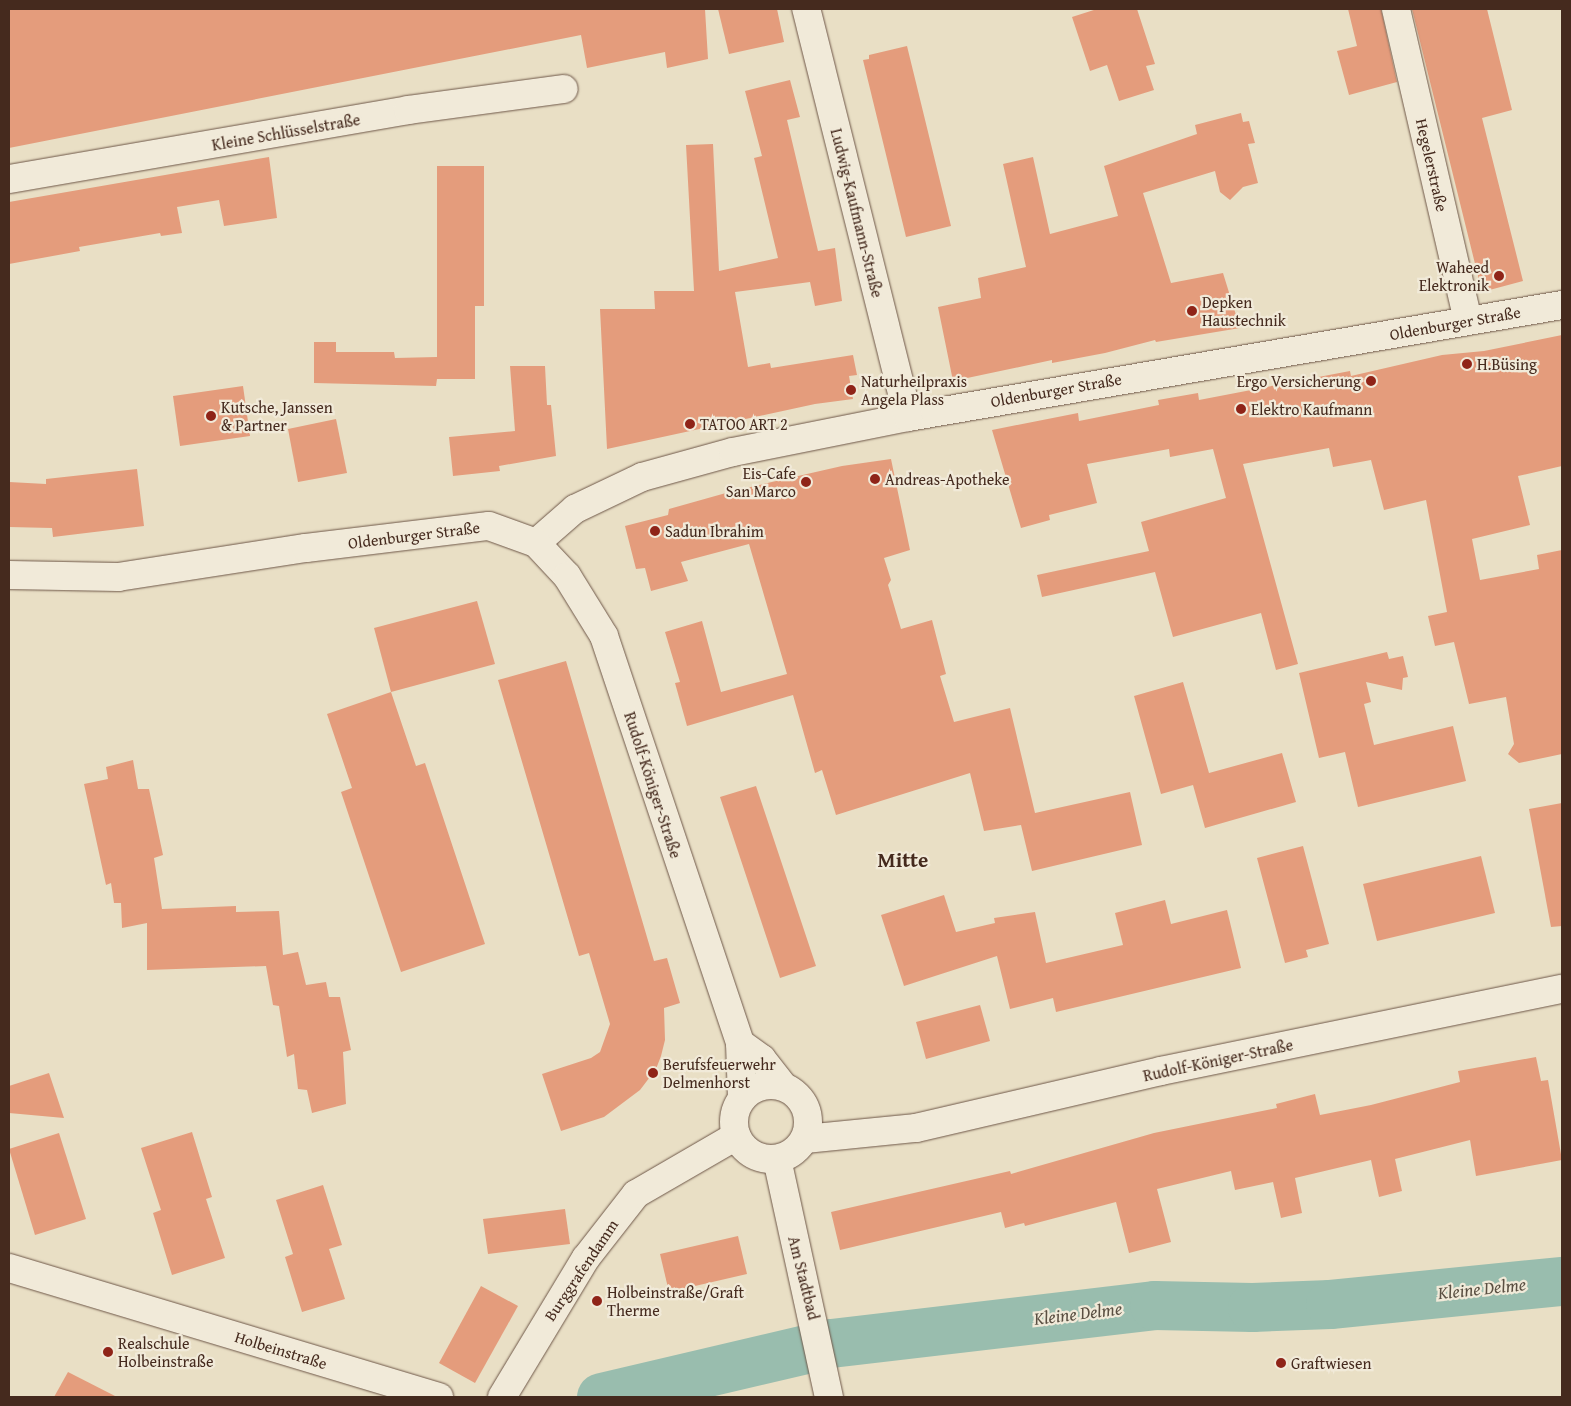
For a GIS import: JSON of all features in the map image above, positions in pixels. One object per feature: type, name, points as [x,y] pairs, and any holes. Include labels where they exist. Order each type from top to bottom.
[{"type":"street","name":"Ludwig-Kaufmann-Straße","points":[[806,9],[908,417]]},
{"type":"street","name":"Hegelerstraße","points":[[1396,9],[1468,320]]},
{"type":"street","name":"Kleine Schlüsselstraße","points":[[9,179],[408,110],[564,89]]},
{"type":"street","name":"Oldenburger Straße","points":[[9,575],[118,577],[306,548],[489,526],[536,543],[575,509],[642,477],[734,452],[908,417],[1562,305]]},
{"type":"street","name":"Rudolf-Königer-Straße","points":[[536,543],[566,576],[604,636],[740,1043],[742,1097],[734,1112],[736,1136]]},
{"type":"street","name":"Rudolf-Königer-Straße","points":[[806,1127],[874,1131],[916,1128],[980,1116],[1162,1071],[1562,989]]},
{"type":"street","points":[[736,1136],[742,1146],[755,1156],[777,1159],[790,1155],[806,1127],[802,1100],[783,1086],[762,1059],[740,1043]]},
{"type":"street","points":[[742,1097],[757,1086],[783,1086]]},
{"type":"street","name":"Burggrafendamm","points":[[502,1397],[586,1258],[636,1194],[736,1136]]},
{"type":"street","name":"Am Stadtbad","points":[[777,1159],[814,1316],[830,1397]]},
{"type":"street","name":"Holbeinstraße","points":[[9,1268],[439,1397]]},
{"type":"building","points":[[9,9],[705,9],[708,59],[667,68],[665,52],[587,68],[581,35],[9,148]]},
{"type":"building","points":[[718,9],[777,9],[784,42],[729,54]]},
{"type":"building","points":[[1097,9],[1137,9],[1155,64],[1146,66],[1154,90],[1119,101],[1107,65],[1090,71],[1072,17]]},
{"type":"building","points":[[1348,9],[1381,9],[1397,82],[1349,95],[1337,51],[1357,46]]},
{"type":"building","points":[[1412,9],[1487,9],[1512,110],[1482,118],[1523,281],[1482,292]]},
{"type":"building","points":[[907,46],[951,226],[906,237],[863,60],[869,59],[869,55]]},
{"type":"building","points":[[790,80],[800,117],[787,120],[818,251],[835,248],[842,301],[815,306],[810,282],[735,292],[748,367],[770,363],[771,368],[853,355],[857,375],[849,376],[853,399],[815,404],[607,449],[600,309],[655,309],[654,291],[694,291],[686,145],[713,144],[719,271],[778,258],[754,158],[762,156],[745,91]]},
{"type":"building","points":[[1241,113],[1243,122],[1249,121],[1255,143],[1248,144],[1258,183],[1243,187],[1230,200],[1220,192],[1215,171],[1143,193],[1171,283],[1223,273],[1240,328],[1156,342],[1155,340],[1105,353],[1052,363],[1052,360],[953,381],[938,307],[981,298],[978,278],[1026,267],[1003,164],[1033,157],[1050,234],[1118,216],[1104,166],[1197,134],[1195,125]]},
{"type":"building","points":[[269,157],[277,218],[224,226],[219,200],[177,207],[182,233],[161,236],[160,233],[79,247],[80,251],[9,264],[9,202]]},
{"type":"building","points":[[437,166],[484,166],[484,306],[475,306],[475,379],[437,379],[436,386],[314,383],[314,342],[336,342],[336,352],[394,352],[395,358],[437,357]]},
{"type":"building","points":[[1562,335],[1562,466],[1518,476],[1530,525],[1472,539],[1480,580],[1539,569],[1537,555],[1562,550],[1562,754],[1519,763],[1508,754],[1514,744],[1506,697],[1469,704],[1454,642],[1435,646],[1428,616],[1447,612],[1426,500],[1384,510],[1371,460],[1333,467],[1329,448],[1243,464],[1298,664],[1276,670],[1261,613],[1173,637],[1155,572],[1042,597],[1037,575],[1149,551],[1141,522],[1226,498],[1213,449],[1170,457],[1169,449],[1087,464],[1097,503],[1049,515],[1050,520],[1021,528],[992,430],[1078,413],[1079,421],[1159,405],[1158,400],[1198,393],[1199,400],[1350,371],[1351,376],[1442,355],[1484,351]]},
{"type":"building","points":[[510,366],[545,366],[547,405],[551,405],[556,456],[499,466],[500,471],[453,476],[449,437],[515,431]]},
{"type":"building","name":"Kutsche, Janssen & Partner","points":[[243,386],[250,436],[180,446],[173,396]]},
{"type":"building","points":[[336,419],[347,473],[298,482],[288,429]]},
{"type":"building","points":[[891,459],[910,550],[884,558],[891,580],[888,585],[901,629],[932,620],[946,674],[940,676],[954,722],[1010,708],[1035,813],[1130,792],[1142,845],[1032,871],[1021,825],[984,831],[970,773],[836,815],[822,770],[815,773],[793,695],[687,726],[675,683],[680,682],[665,632],[702,621],[721,692],[787,674],[749,544],[681,562],[688,581],[651,591],[645,568],[636,569],[625,526],[668,515],[669,509],[733,491],[842,466]]},
{"type":"building","points":[[137,469],[144,526],[53,537],[52,528],[9,527],[9,482],[46,484],[46,479]]},
{"type":"building","points":[[477,601],[495,664],[391,692],[374,628]]},
{"type":"building","points":[[1387,652],[1389,659],[1403,656],[1408,677],[1403,678],[1402,690],[1366,682],[1371,702],[1364,704],[1374,745],[1453,726],[1466,781],[1358,807],[1345,752],[1319,758],[1299,673]]},
{"type":"building","points":[[566,661],[654,961],[667,958],[680,1003],[664,1008],[665,1040],[661,1056],[656,1069],[640,1090],[604,1117],[561,1131],[542,1074],[591,1058],[600,1052],[610,1024],[589,953],[579,956],[498,680]]},
{"type":"building","points":[[1183,682],[1209,773],[1282,753],[1296,802],[1205,828],[1193,785],[1161,794],[1134,696]]},
{"type":"building","points":[[391,692],[416,766],[425,763],[485,944],[401,972],[341,792],[352,788],[327,714]]},
{"type":"building","points":[[133,760],[138,789],[149,789],[163,855],[154,858],[162,909],[236,906],[236,912],[279,911],[283,955],[298,952],[306,985],[326,982],[329,997],[340,997],[351,1050],[343,1052],[346,1104],[312,1113],[307,1090],[298,1089],[294,1054],[287,1057],[279,1006],[273,1005],[266,966],[147,970],[147,923],[122,928],[121,903],[114,903],[111,883],[106,885],[84,784],[108,779],[106,767]]},
{"type":"building","points":[[756,786],[816,966],[780,978],[720,797]]},
{"type":"building","points":[[1562,803],[1562,926],[1551,927],[1529,809]]},
{"type":"building","points":[[1303,846],[1329,944],[1306,950],[1308,957],[1285,963],[1257,858]]},
{"type":"building","points":[[1481,856],[1495,913],[1377,941],[1363,884]]},
{"type":"building","points":[[944,895],[956,932],[995,923],[994,918],[1035,912],[1046,963],[1123,945],[1115,913],[1165,900],[1171,924],[1227,910],[1241,968],[1056,1012],[1053,998],[1010,1009],[997,956],[904,986],[881,915]]},
{"type":"building","points":[[980,1005],[990,1041],[926,1059],[916,1022]]},
{"type":"building","points":[[1536,1057],[1541,1081],[1548,1080],[1562,1160],[1476,1176],[1470,1140],[1395,1159],[1402,1191],[1379,1197],[1371,1160],[1295,1178],[1302,1213],[1281,1218],[1273,1182],[1235,1190],[1231,1171],[1157,1189],[1171,1242],[1129,1253],[1116,1202],[1025,1226],[1024,1223],[1005,1228],[1001,1212],[840,1250],[831,1212],[1010,1171],[1011,1174],[1154,1133],[1277,1108],[1276,1104],[1315,1094],[1320,1115],[1371,1105],[1460,1082],[1458,1071]]},
{"type":"building","points":[[49,1073],[64,1118],[9,1113],[9,1086]]},
{"type":"building","points":[[192,1132],[212,1197],[206,1199],[225,1258],[172,1275],[153,1213],[161,1210],[141,1148]]},
{"type":"building","points":[[59,1133],[86,1219],[35,1235],[9,1149]]},
{"type":"building","points":[[323,1185],[342,1245],[329,1249],[345,1299],[302,1312],[285,1257],[293,1254],[276,1200]]},
{"type":"building","points":[[565,1209],[570,1244],[488,1254],[483,1219]]},
{"type":"building","points":[[738,1236],[747,1274],[669,1292],[660,1254]]},
{"type":"building","points":[[481,1286],[518,1306],[475,1383],[439,1363]]},
{"type":"building","points":[[68,1372],[117,1397],[54,1397]]},
{"type":"waterway","name":"Kleine Delme","points":[[601,1397],[831,1343],[1154,1305],[1252,1307],[1330,1304],[1562,1281]]},
{"type":"place","name":"Waheed Elektronik","points":[[1499,276]]},
{"type":"place","name":"Depken Haustechnik","points":[[1192,311]]},
{"type":"place","name":"H.Büsing","points":[[1467,364]]},
{"type":"place","name":"Ergo Versicherung","points":[[1371,381]]},
{"type":"place","name":"Naturheilpraxis Angela Plass","points":[[851,390]]},
{"type":"place","name":"Elektro Kaufmann","points":[[1241,409]]},
{"type":"place","name":"Kutsche, Janssen & Partner","points":[[211,416]]},
{"type":"place","name":"TATOO ART 2","points":[[690,424]]},
{"type":"place","name":"Andreas-Apotheke","points":[[875,479]]},
{"type":"place","name":"Eis-Cafe San Marco","points":[[806,482]]},
{"type":"place","name":"Sadun Ibrahim","points":[[655,531]]},
{"type":"place","name":"Berufsfeuerwehr Delmenhorst","points":[[653,1073]]},
{"type":"place","name":"Holbeinstraße/Graft Therme","points":[[597,1301]]},
{"type":"place","name":"Realschule Holbeinstraße","points":[[108,1352]]},
{"type":"place","name":"Graftwiesen","points":[[1281,1363]]},
{"type":"district","name":"Mitte","points":[[903,860]]}]
